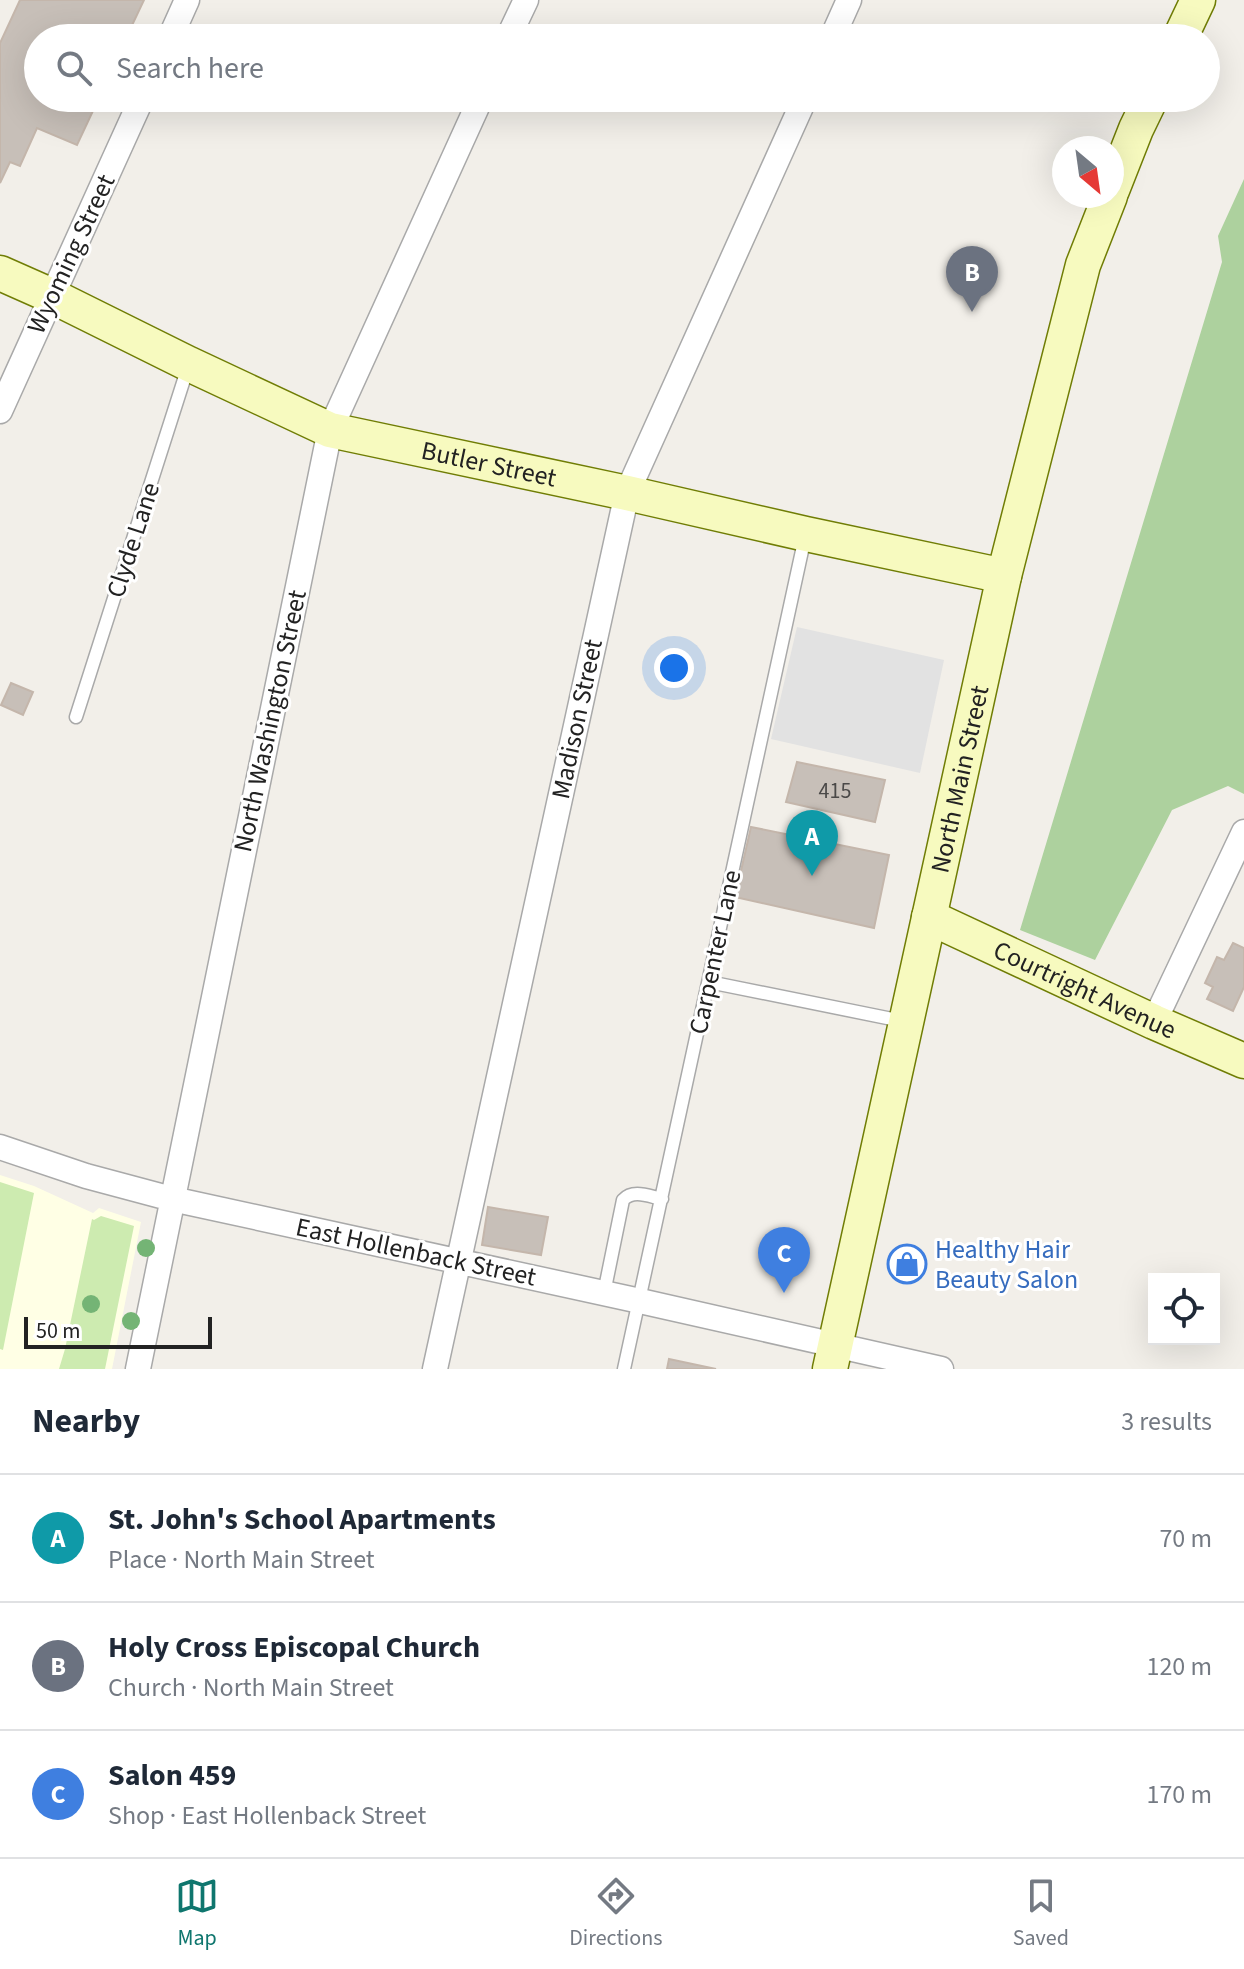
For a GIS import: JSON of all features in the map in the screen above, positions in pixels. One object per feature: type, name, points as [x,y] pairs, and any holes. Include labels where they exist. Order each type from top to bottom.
[{"type":"main road","points":[[1187,24],[1198,0]]},
{"type":"main road","points":[[1124,160],[1144,112]]},
{"type":"main road","name":"North Main Street","points":[[833,1357],[1004,576],[1083,265],[1105,208]]},
{"type":"main road","name":"Butler Street","points":[[0,273],[330,430],[1004,576]]},
{"type":"main road","name":"Courtright Avenue","points":[[929,917],[1244,1061]]},
{"type":"street","points":[[176,24],[187,0]]},
{"type":"street","points":[[515,24],[526,0]]},
{"type":"street","points":[[838,24],[849,0]]},
{"type":"street","name":"Wyoming Street","points":[[0,411],[136,112]]},
{"type":"street","name":"North Washington Street","points":[[138,1369],[330,430],[475,112]]},
{"type":"street","name":"Madison Street","points":[[435,1369],[627,493],[799,112]]},
{"type":"street","points":[[1154,1022],[1244,832]]},
{"type":"street","name":"East Hollenback Street","points":[[0,1147],[86,1176],[172,1199],[640,1301],[833,1357],[941,1369]]},
{"type":"lane","name":"Clyde Lane","points":[[76,717],[189,364]]},
{"type":"lane","name":"Carpenter Lane","points":[[624,1369],[806,534]]},
{"type":"lane","points":[[709,982],[906,1022]]},
{"type":"lane","points":[[604,1293],[623,1200],[634,1194],[662,1199]]},
{"type":"shaded area","points":[[797,627],[944,660],[920,773],[771,739]]},
{"type":"shaded area","points":[[0,1175],[34,1186],[93,1213],[99,1208],[141,1222],[112,1369],[0,1369]]},
{"type":"green space","points":[[1244,179],[1244,794],[1228,786],[1172,810],[1095,960],[1020,930],[1222,262],[1218,236]]},
{"type":"green space","points":[[0,1182],[34,1193],[3,1350],[0,1349]]},
{"type":"green space","points":[[101,1216],[134,1226],[105,1369],[59,1369],[92,1219]]},
{"type":"building","points":[[20,0],[144,0],[133,24],[24,24],[24,112],[92,112],[77,145],[37,128],[20,166],[10,162],[0,183],[0,43]]},
{"type":"building","points":[[11,683],[33,692],[23,715],[1,705]]},
{"type":"building","points":[[797,762],[885,780],[875,822],[786,802]]},
{"type":"building","points":[[751,827],[889,855],[874,928],[735,897]]},
{"type":"building","points":[[1233,943],[1244,948],[1244,987],[1233,1011],[1207,999],[1213,987],[1205,983],[1217,957],[1224,960]]},
{"type":"building","points":[[488,1207],[548,1217],[541,1255],[482,1245]]},
{"type":"building","points":[[669,1359],[716,1369],[667,1369]]},
{"type":"place","name":"Holy Cross Episcopal Church","points":[[972,312]]},
{"type":"place","name":"St. John's School Apartments","points":[[812,876]]},
{"type":"place","name":"Healthy Hair Beauty Salon","points":[[907,1264]]},
{"type":"place","name":"Salon 459","points":[[784,1293]]}]
